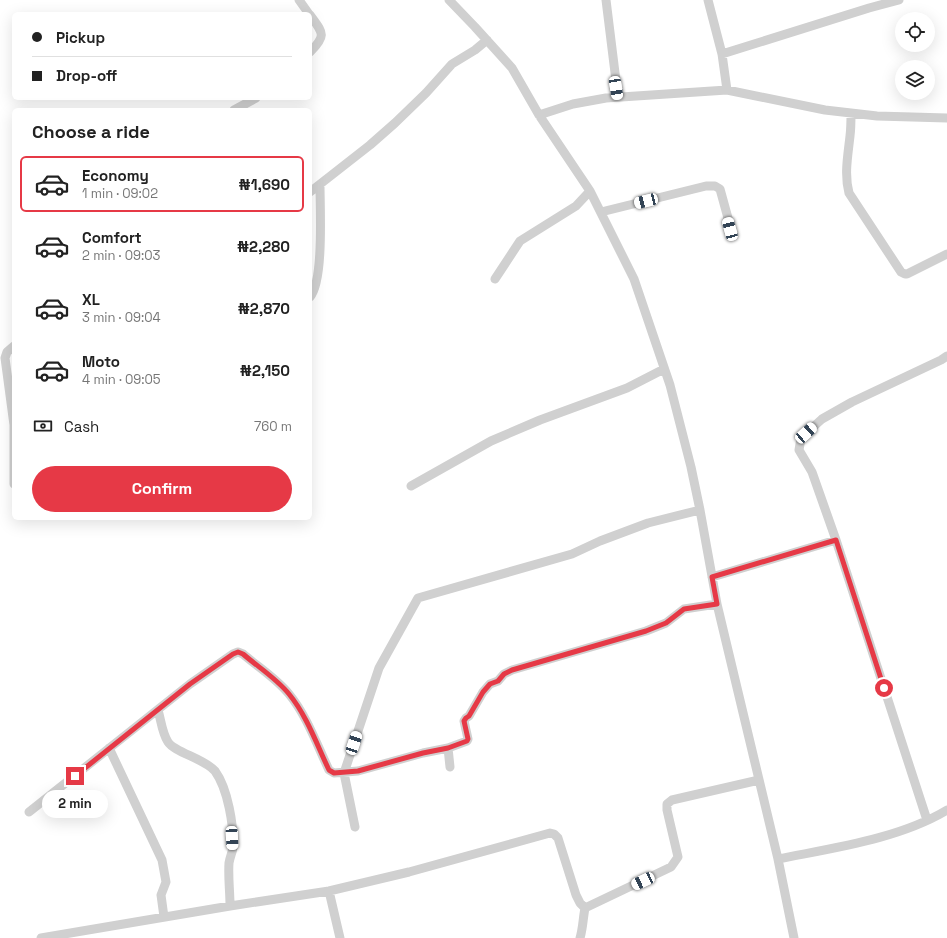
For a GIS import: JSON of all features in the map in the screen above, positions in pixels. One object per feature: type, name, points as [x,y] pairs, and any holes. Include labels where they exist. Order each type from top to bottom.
[{"type":"street","points":[[299,0],[308,12]]},
{"type":"street","points":[[449,0],[512,68],[539,115],[590,191],[634,279],[670,385],[685,445],[700,510],[717,604],[778,859],[794,938]]},
{"type":"street","points":[[606,0],[618,97]]},
{"type":"street","points":[[708,0],[722,54],[727,90]]},
{"type":"street","points":[[722,54],[899,0]]},
{"type":"street","points":[[312,18],[322,35],[320,41],[312,50]]},
{"type":"street","points":[[312,191],[370,145],[395,123],[426,93],[452,64],[475,50],[487,40]]},
{"type":"street","points":[[539,115],[573,104],[618,97],[727,90],[851,114],[947,118]]},
{"type":"street","points":[[238,108],[252,100]]},
{"type":"street","points":[[851,114],[851,133],[846,167],[849,193],[901,272],[907,274],[947,254]]},
{"type":"street","points":[[312,294],[315,289],[320,258],[320,185]]},
{"type":"street","points":[[601,212],[706,186],[715,186],[720,189],[730,229]]},
{"type":"street","points":[[495,279],[520,241],[576,206],[590,191]]},
{"type":"street","points":[[12,347],[3,354],[5,358],[12,410]]},
{"type":"street","points":[[927,820],[836,540],[812,472],[799,450],[801,438],[822,419],[852,402],[945,361]]},
{"type":"street","points":[[411,486],[491,441],[540,420],[627,388],[664,369]]},
{"type":"street","points":[[355,827],[344,773],[379,668],[418,598],[572,554],[600,541],[648,523],[700,510]]},
{"type":"street","points":[[712,577],[836,540]]},
{"type":"street","points":[[28,812],[190,684],[238,652],[243,654],[289,694],[306,721],[329,770],[334,773],[344,773],[358,771],[423,753],[448,748],[467,741],[468,739],[464,721],[474,709],[483,692],[490,684],[498,681],[504,674],[512,670],[646,631],[666,623],[684,609],[717,604]]},
{"type":"street","points":[[158,710],[168,743],[174,748],[188,753],[212,768],[225,791],[230,808],[233,848],[229,860],[230,906]]},
{"type":"street","points":[[109,748],[162,860],[166,882],[161,895],[164,917]]},
{"type":"street","points":[[448,748],[450,767]]},
{"type":"street","points":[[585,908],[671,868],[678,857],[667,810],[668,804],[672,800],[759,780]]},
{"type":"street","points":[[778,859],[853,844],[903,830],[947,810]]},
{"type":"street","points":[[41,938],[329,891],[409,872],[550,833],[554,834],[558,838],[576,896],[585,908]]},
{"type":"street","points":[[329,891],[340,938]]},
{"type":"street","points":[[580,938],[585,908]]},
{"type":"route","points":[[75,776],[190,684],[238,652],[254,663],[289,694],[306,721],[329,770],[334,773],[358,771],[423,753],[448,748],[467,741],[468,739],[464,721],[474,709],[483,692],[490,684],[498,681],[504,674],[512,670],[621,640],[646,631],[666,623],[684,609],[717,604],[712,577],[836,540],[884,688]]}]
